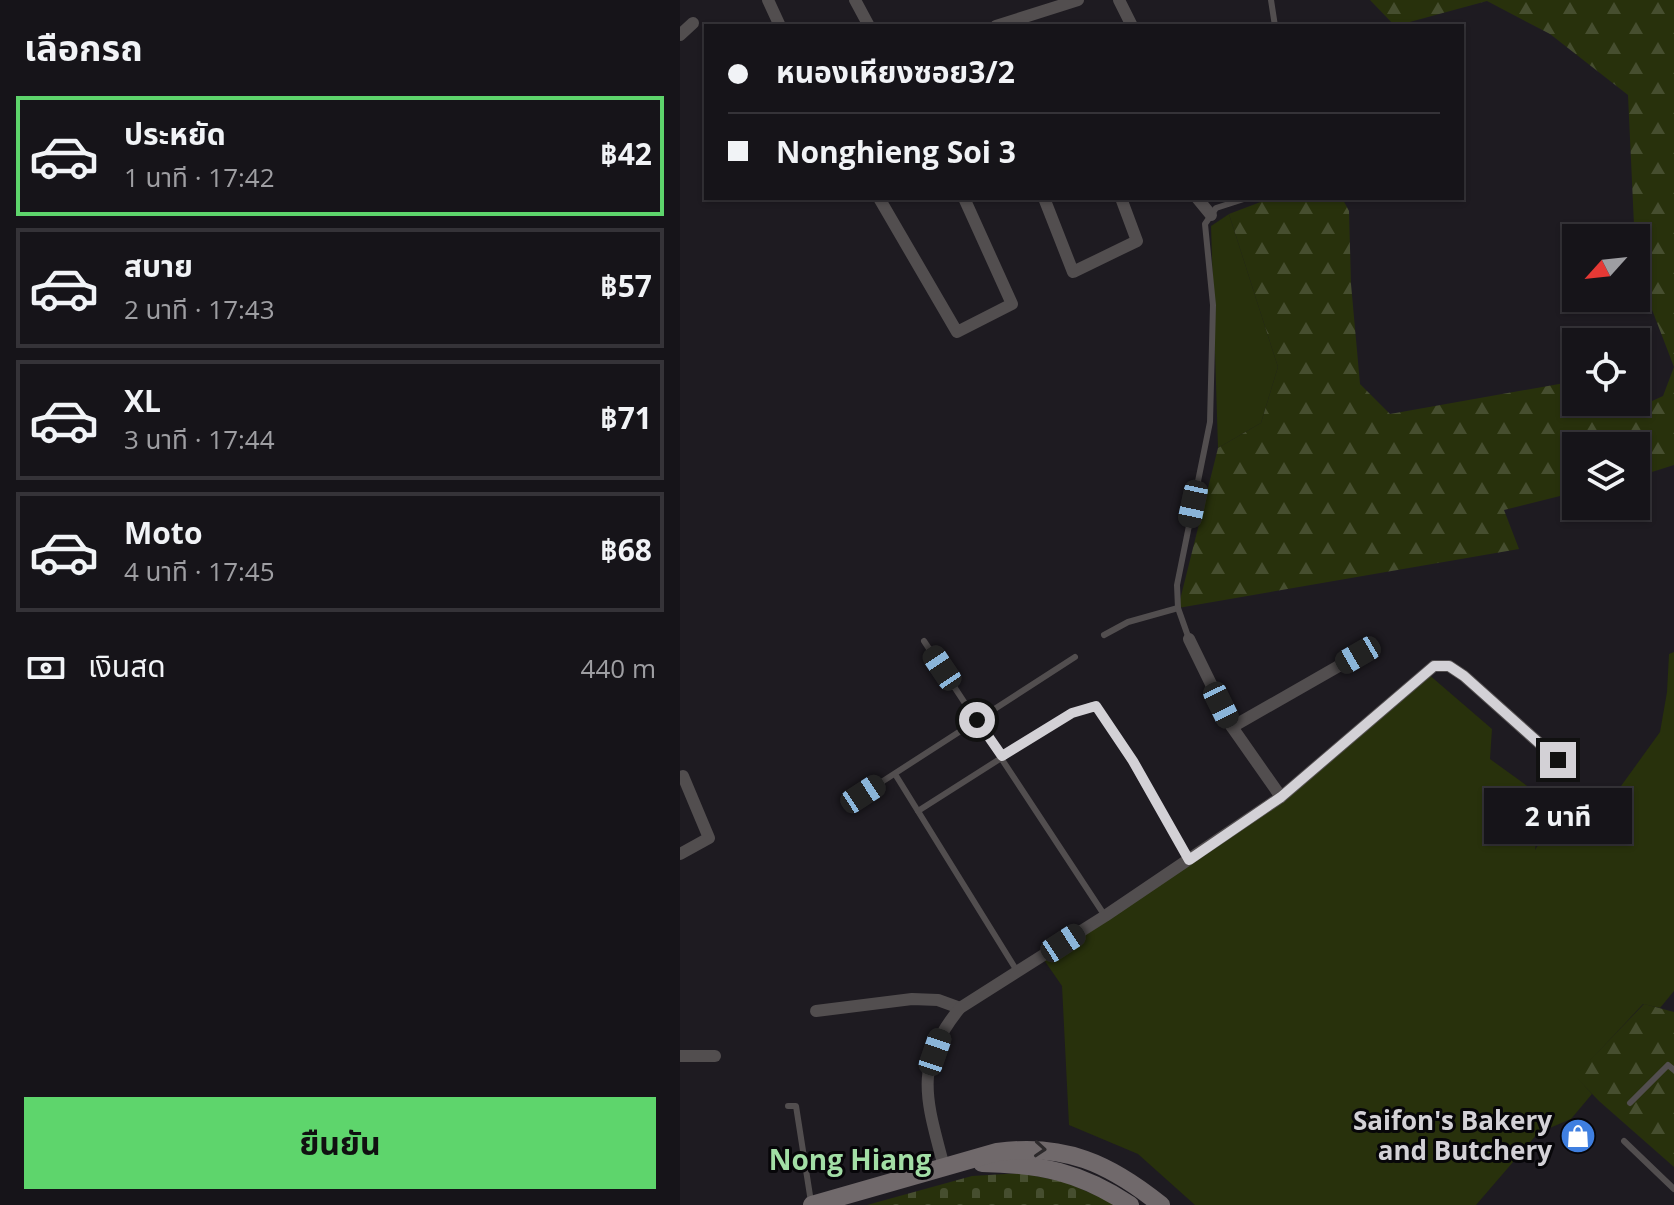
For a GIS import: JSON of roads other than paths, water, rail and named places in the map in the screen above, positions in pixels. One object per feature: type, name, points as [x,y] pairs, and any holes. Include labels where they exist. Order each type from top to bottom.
[{"type":"main road","points":[[817,1204],[997,1152],[1025,1148],[1053,1149],[1085,1158],[1120,1175],[1135,1200],[1161,1205]]},
{"type":"street","points":[[768,0],[779,24]]},
{"type":"street","points":[[855,0],[868,24]]},
{"type":"street","points":[[1002,24],[1078,0]]},
{"type":"street","points":[[1119,0],[1131,24]]},
{"type":"street","points":[[1037,12],[1044,24]]},
{"type":"street","points":[[680,35],[693,23]]},
{"type":"street","points":[[880,200],[957,332],[1012,304],[965,200]]},
{"type":"street","points":[[1045,200],[1073,272],[1137,241],[1122,200]]},
{"type":"street","points":[[1199,200],[1211,215]]},
{"type":"street","points":[[1189,639],[1232,727],[1281,797]]},
{"type":"street","points":[[1232,727],[1358,655]]},
{"type":"street","points":[[944,1167],[926,1096],[927,1076],[943,1029],[960,1008],[1105,916],[1281,797],[1434,666],[1449,666],[1464,676],[1558,760]]},
{"type":"street","points":[[680,854],[709,838],[683,776]]},
{"type":"street","points":[[816,1011],[912,999],[938,1000],[960,1008]]},
{"type":"street","points":[[680,1056],[715,1056]]},
{"type":"lane","points":[[1271,0],[1275,24]]},
{"type":"lane","points":[[1189,639],[1178,608],[1177,585],[1210,422],[1213,305],[1205,224],[1216,208],[1241,200]]},
{"type":"lane","points":[[1104,635],[1128,622],[1178,608]]},
{"type":"lane","points":[[924,641],[1105,916]]},
{"type":"lane","points":[[863,794],[1075,657]]},
{"type":"lane","points":[[918,811],[1072,713],[1096,706],[1133,761],[1189,860]]},
{"type":"lane","points":[[895,774],[1018,972]]},
{"type":"lane","points":[[1630,1103],[1668,1065],[1674,1070]]},
{"type":"lane","points":[[788,1106],[796,1106],[817,1204]]},
{"type":"lane","points":[[1624,1141],[1674,1189]]},
{"type":"place","name":"Saifon's Bakery and Butchery","points":[[1578,1136]]},
{"type":"district","name":"Nong Hiang","points":[[850,1160]]}]
